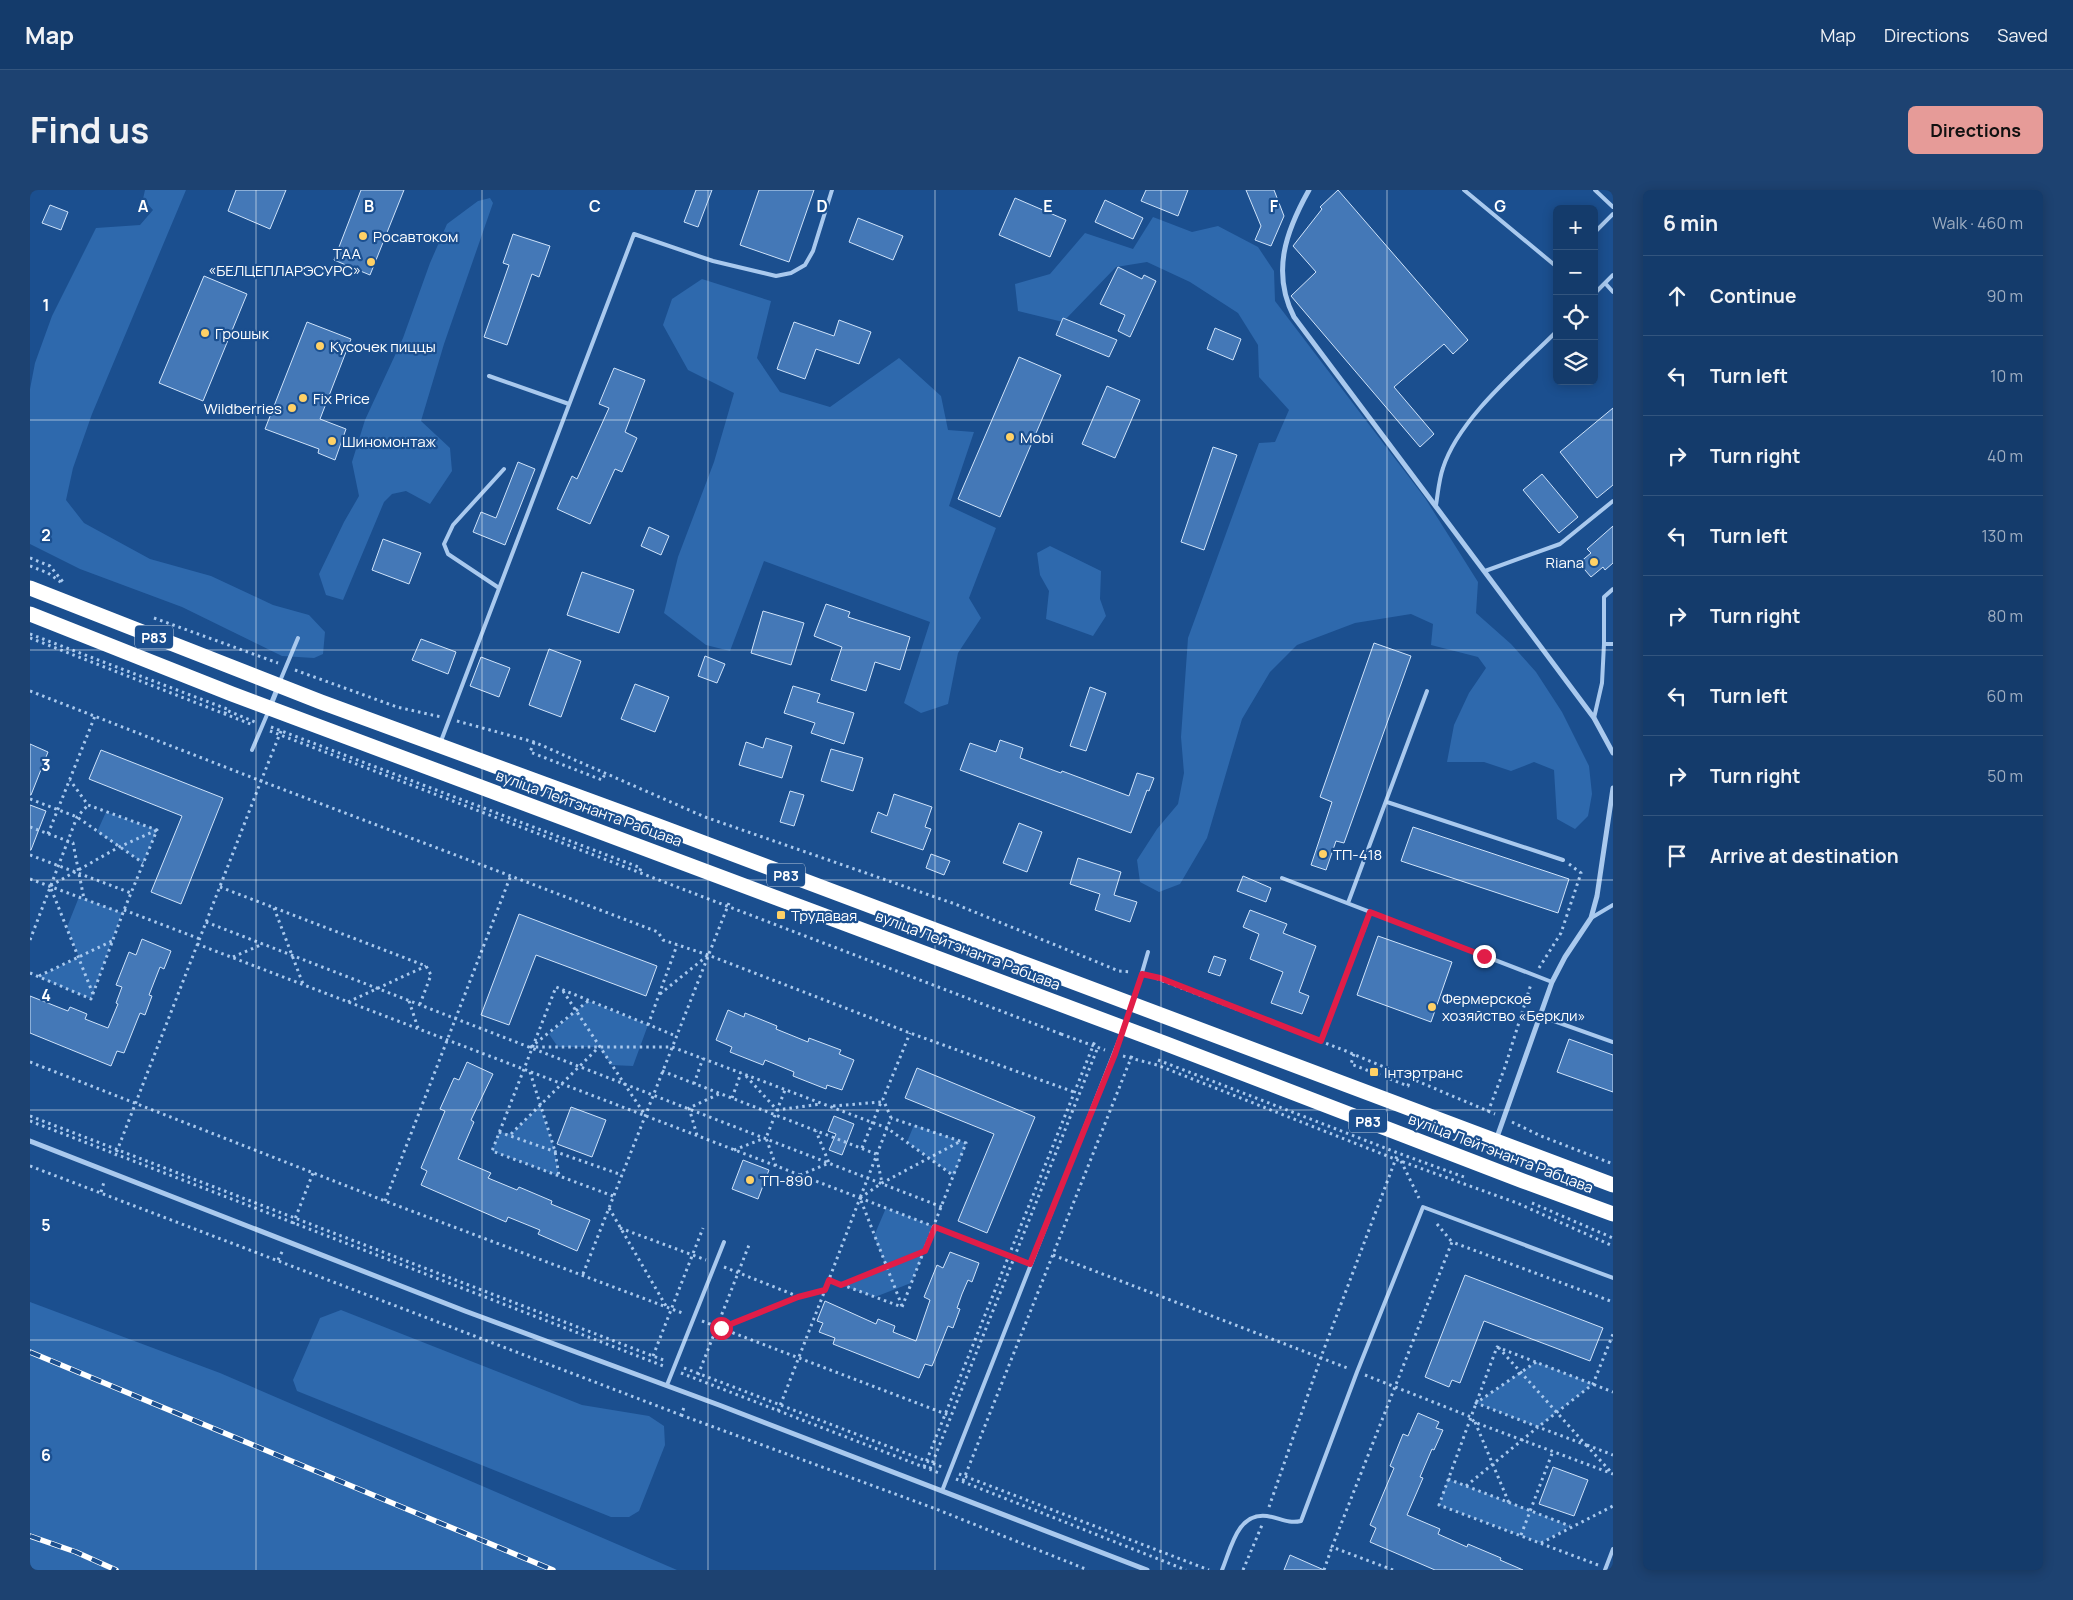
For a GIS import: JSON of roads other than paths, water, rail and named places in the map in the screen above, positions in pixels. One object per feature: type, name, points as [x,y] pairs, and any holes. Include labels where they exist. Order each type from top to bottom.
[{"type":"highway","name":"вуліца Лейтэнанта Рабцава","points":[[30,588],[278,686],[1613,1185]]},
{"type":"highway","name":"вуліца Лейтэнанта Рабцава","points":[[30,614],[270,708],[1124,1028],[1514,1178],[1613,1214]]},
{"type":"street","points":[[1308,190],[1292,226],[1285,248],[1282,284],[1285,300],[1294,317],[1594,718],[1613,753]]},
{"type":"street","points":[[270,708],[278,686]]},
{"type":"street","points":[[1496,1140],[1552,982],[1565,956],[1591,918],[1597,896],[1613,788]]},
{"type":"street","points":[[30,1141],[465,1311],[667,1385],[1147,1570]]},
{"type":"lane","points":[[440,745],[634,234],[723,264],[776,276],[791,273],[805,265],[813,251],[832,190]]},
{"type":"lane","points":[[1464,190],[1553,264]]},
{"type":"lane","points":[[1595,190],[1613,207]]},
{"type":"lane","points":[[1598,229],[1613,214]]},
{"type":"lane","points":[[1598,290],[1613,275]]},
{"type":"lane","points":[[1605,283],[1613,292]]},
{"type":"lane","points":[[1436,505],[1442,468],[1452,447],[1470,418],[1553,335]]},
{"type":"lane","points":[[490,376],[569,404]]},
{"type":"lane","points":[[499,588],[448,554],[444,544],[453,525],[504,469]]},
{"type":"lane","points":[[1485,571],[1560,544],[1613,500]]},
{"type":"lane","points":[[1594,718],[1602,683],[1604,598],[1613,589]]},
{"type":"lane","points":[[278,686],[298,638]]},
{"type":"lane","points":[[1604,644],[1613,644]]},
{"type":"lane","points":[[1348,904],[1426,691]]},
{"type":"lane","points":[[252,750],[270,708]]},
{"type":"lane","points":[[1386,802],[1563,860]]},
{"type":"lane","points":[[1282,878],[1552,982]]},
{"type":"lane","points":[[1591,918],[1613,905]]},
{"type":"lane","points":[[942,1491],[1030,1264],[1115,1054],[1148,952]]},
{"type":"lane","points":[[1540,1016],[1613,1042]]},
{"type":"lane","points":[[1222,1570],[1240,1526],[1252,1517],[1266,1516],[1292,1523],[1301,1520],[1357,1372],[1423,1207],[1613,1278]]},
{"type":"lane","points":[[667,1385],[724,1242]]},
{"type":"lane","points":[[1605,1569],[1613,1549]]},
{"type":"railway","points":[[30,1352],[553,1570]]},
{"type":"railway","points":[[30,1536],[76,1552],[116,1570]]},
{"type":"place","name":"Росавтоком","points":[[363,236]]},
{"type":"place","name":"ТАА «БЕЛЦЕПЛАРЭСУРС»","points":[[371,262]]},
{"type":"place","name":"Грошык","points":[[205,333]]},
{"type":"place","name":"Кусочек пиццы","points":[[320,346]]},
{"type":"place","name":"Fix Price","points":[[303,398]]},
{"type":"place","name":"Wildberries","points":[[292,408]]},
{"type":"place","name":"Mobi","points":[[1010,437]]},
{"type":"place","name":"Шиномонтаж","points":[[332,441]]},
{"type":"place","name":"Riana","points":[[1594,562]]},
{"type":"place","name":"ТП-418","points":[[1323,854]]},
{"type":"place","name":"Трудавая","points":[[781,915]]},
{"type":"place","name":"Фермерское хозяйство «Беркли»","points":[[1432,1007]]},
{"type":"place","name":"Інтэртранс","points":[[1374,1072]]},
{"type":"place","name":"ТП-890","points":[[750,1180]]}]
